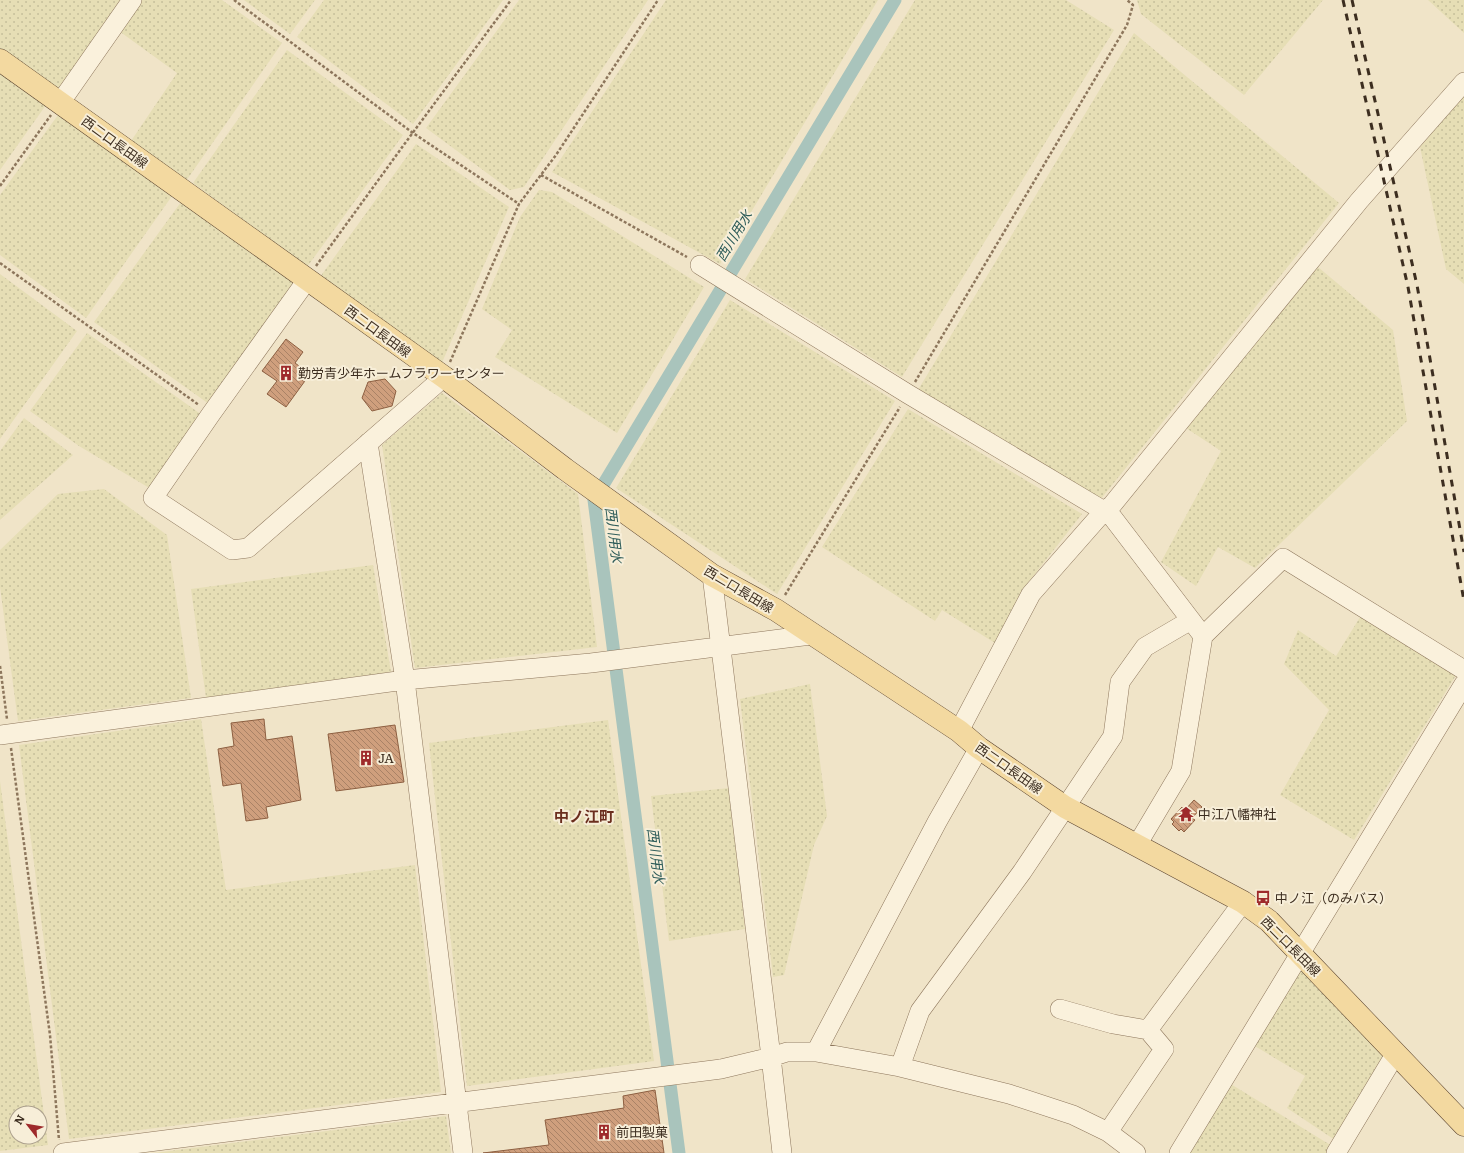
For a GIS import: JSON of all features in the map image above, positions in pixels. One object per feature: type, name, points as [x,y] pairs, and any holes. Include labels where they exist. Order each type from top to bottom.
[{"type":"main road","name":"西二口長田線","points":[[0,60],[444,377],[565,469],[712,574],[776,610],[811,635],[959,731],[978,748],[1065,807],[1243,902],[1269,921],[1464,1125]]},
{"type":"street","points":[[60,103],[132,0]]},
{"type":"street","points":[[959,731],[1031,594],[1117,498],[1359,200],[1464,82]]},
{"type":"street","points":[[700,264],[908,394],[1104,511],[1113,518],[1204,636]]},
{"type":"street","points":[[307,280],[153,498],[232,550],[248,548],[444,377]]},
{"type":"street","points":[[368,443],[405,680],[463,1153]]},
{"type":"street","points":[[1137,845],[1181,771],[1204,636],[1283,558],[1464,670]]},
{"type":"street","points":[[712,574],[720,647],[779,1054],[782,1153]]},
{"type":"street","points":[[900,1067],[920,1011],[1022,872],[1113,736],[1120,682],[1146,647],[1191,620]]},
{"type":"street","points":[[5,734],[405,680],[591,663],[811,635]]},
{"type":"street","points":[[1179,1153],[1464,684]]},
{"type":"street","points":[[816,1052],[937,822],[978,748]]},
{"type":"street","points":[[1148,1030],[1243,902]]},
{"type":"street","points":[[1060,1009],[1113,1024],[1148,1030],[1164,1049],[1108,1132]]},
{"type":"street","points":[[61,1149],[642,1080],[722,1069],[779,1054],[816,1052],[900,1067],[1009,1094],[1073,1115],[1108,1132],[1136,1153]]},
{"type":"street","points":[[1336,1153],[1396,1053]]},
{"type":"path","points":[[234,0],[413,133],[520,204]]},
{"type":"path","points":[[307,280],[510,0]]},
{"type":"path","points":[[444,377],[520,204],[556,155],[658,0]]},
{"type":"path","points":[[776,610],[908,394],[1127,25],[1133,5],[1127,0]]},
{"type":"path","points":[[0,186],[60,103]]},
{"type":"path","points":[[542,175],[700,264]]},
{"type":"path","points":[[0,263],[211,414]]},
{"type":"path","points":[[0,666],[5,734],[50,1035],[61,1149]]},
{"type":"shaded area","points":[[0,0],[122,0],[58,93],[0,50]]},
{"type":"shaded area","points":[[141,0],[222,0],[282,43],[186,181],[131,141],[177,73],[119,31]]},
{"type":"shaded area","points":[[244,0],[315,0],[290,34]]},
{"type":"shaded area","points":[[324,0],[503,0],[413,124],[297,37]]},
{"type":"shaded area","points":[[519,0],[648,0],[524,187],[510,190],[426,128]]},
{"type":"shaded area","points":[[666,0],[878,0],[720,264],[552,172]]},
{"type":"shaded area","points":[[915,0],[1066,0],[1114,30],[902,377],[745,279]]},
{"type":"shaded area","points":[[1137,0],[1323,0],[1244,95],[1141,14]]},
{"type":"shaded area","points":[[1428,0],[1464,0],[1464,33]]},
{"type":"shaded area","points":[[1134,33],[1339,203],[1100,500],[918,390]]},
{"type":"shaded area","points":[[287,50],[403,135],[307,267],[193,183]]},
{"type":"shaded area","points":[[0,72],[46,105],[0,170]]},
{"type":"shaded area","points":[[1464,95],[1464,284],[1446,269],[1420,147]]},
{"type":"shaded area","points":[[58,115],[172,196],[86,318],[0,255],[0,195]]},
{"type":"shaded area","points":[[416,144],[509,207],[441,365],[320,277]]},
{"type":"shaded area","points":[[539,190],[552,192],[704,287],[617,433],[495,357],[512,330],[482,309],[520,217]]},
{"type":"shaded area","points":[[181,202],[294,283],[209,404],[94,322]]},
{"type":"shaded area","points":[[1318,267],[1393,330],[1407,421],[1255,568],[1218,547],[1196,586],[1161,562],[1221,451],[1186,428]]},
{"type":"shaded area","points":[[0,274],[77,331],[0,439]]},
{"type":"shaded area","points":[[730,300],[895,401],[777,594],[616,488]]},
{"type":"shaded area","points":[[87,333],[202,415],[151,489],[79,446],[30,411]]},
{"type":"shaded area","points":[[442,393],[578,494],[597,647],[415,668],[382,445]]},
{"type":"shaded area","points":[[908,409],[1082,514],[1023,589],[995,643],[942,610],[935,621],[822,547]]},
{"type":"shaded area","points":[[24,418],[73,455],[0,520],[0,451]]},
{"type":"shaded area","points":[[104,489],[167,535],[191,698],[18,721],[0,587],[0,550],[58,494]]},
{"type":"shaded area","points":[[373,565],[391,672],[206,698],[191,589]]},
{"type":"shaded area","points":[[1362,614],[1458,672],[1354,840],[1280,795],[1329,710],[1284,664],[1298,630],[1336,656]]},
{"type":"shaded area","points":[[810,684],[827,816],[814,845],[784,975],[773,977],[740,699]]},
{"type":"shaded area","points":[[201,719],[226,890],[415,865],[441,1092],[69,1139],[19,745]]},
{"type":"shaded area","points":[[608,720],[654,1061],[467,1086],[429,743]]},
{"type":"shaded area","points":[[0,781],[43,1105],[8,1105],[8,1145],[48,1145],[0,1151]]},
{"type":"shaded area","points":[[729,788],[745,929],[669,941],[651,796]]},
{"type":"shaded area","points":[[1300,967],[1384,1055],[1335,1140],[1287,1108],[1305,1076],[1253,1045]]},
{"type":"shaded area","points":[[1229,1083],[1332,1146],[1327,1153],[1187,1153]]},
{"type":"shaded area","points":[[446,1116],[451,1153],[154,1153]]},
{"type":"building","name":"勤労青少年ホームフラワーセンター","points":[[286,339],[303,352],[295,363],[310,374],[286,407],[267,394],[277,381],[262,371]]},
{"type":"building","points":[[385,379],[396,391],[392,406],[372,411],[362,398],[368,382]]},
{"type":"building","points":[[264,719],[266,740],[292,736],[301,800],[266,807],[268,818],[246,821],[241,783],[223,786],[218,749],[234,746],[231,723]]},
{"type":"building","name":"JA","points":[[395,725],[404,782],[336,791],[328,734]]},
{"type":"building","name":"中江八幡神社","points":[[1194,800],[1202,807],[1192,818],[1195,820],[1184,832],[1181,829],[1179,831],[1172,824],[1174,822],[1171,819],[1182,807],[1185,810]]},
{"type":"building","name":"前田製菓","points":[[655,1090],[664,1153],[483,1153],[549,1145],[545,1120],[624,1108],[623,1096]]},
{"type":"waterway","name":"西川用水","points":[[679,1153],[594,500],[895,0]]},
{"type":"railway","points":[[1343,0],[1408,287],[1464,601]]},
{"type":"railway","points":[[1352,0],[1417,285],[1464,552]]},
{"type":"place","name":"勤労青少年ホームフラワーセンター","points":[[286,373]]},
{"type":"place","name":"JA","points":[[366,758]]},
{"type":"place","name":"中江八幡神社","points":[[1186,814]]},
{"type":"place","name":"中ノ江（のみバス）","points":[[1263,898]]},
{"type":"place","name":"前田製菓","points":[[604,1132]]},
{"type":"district","name":"中ノ江町","points":[[584,817]]}]
